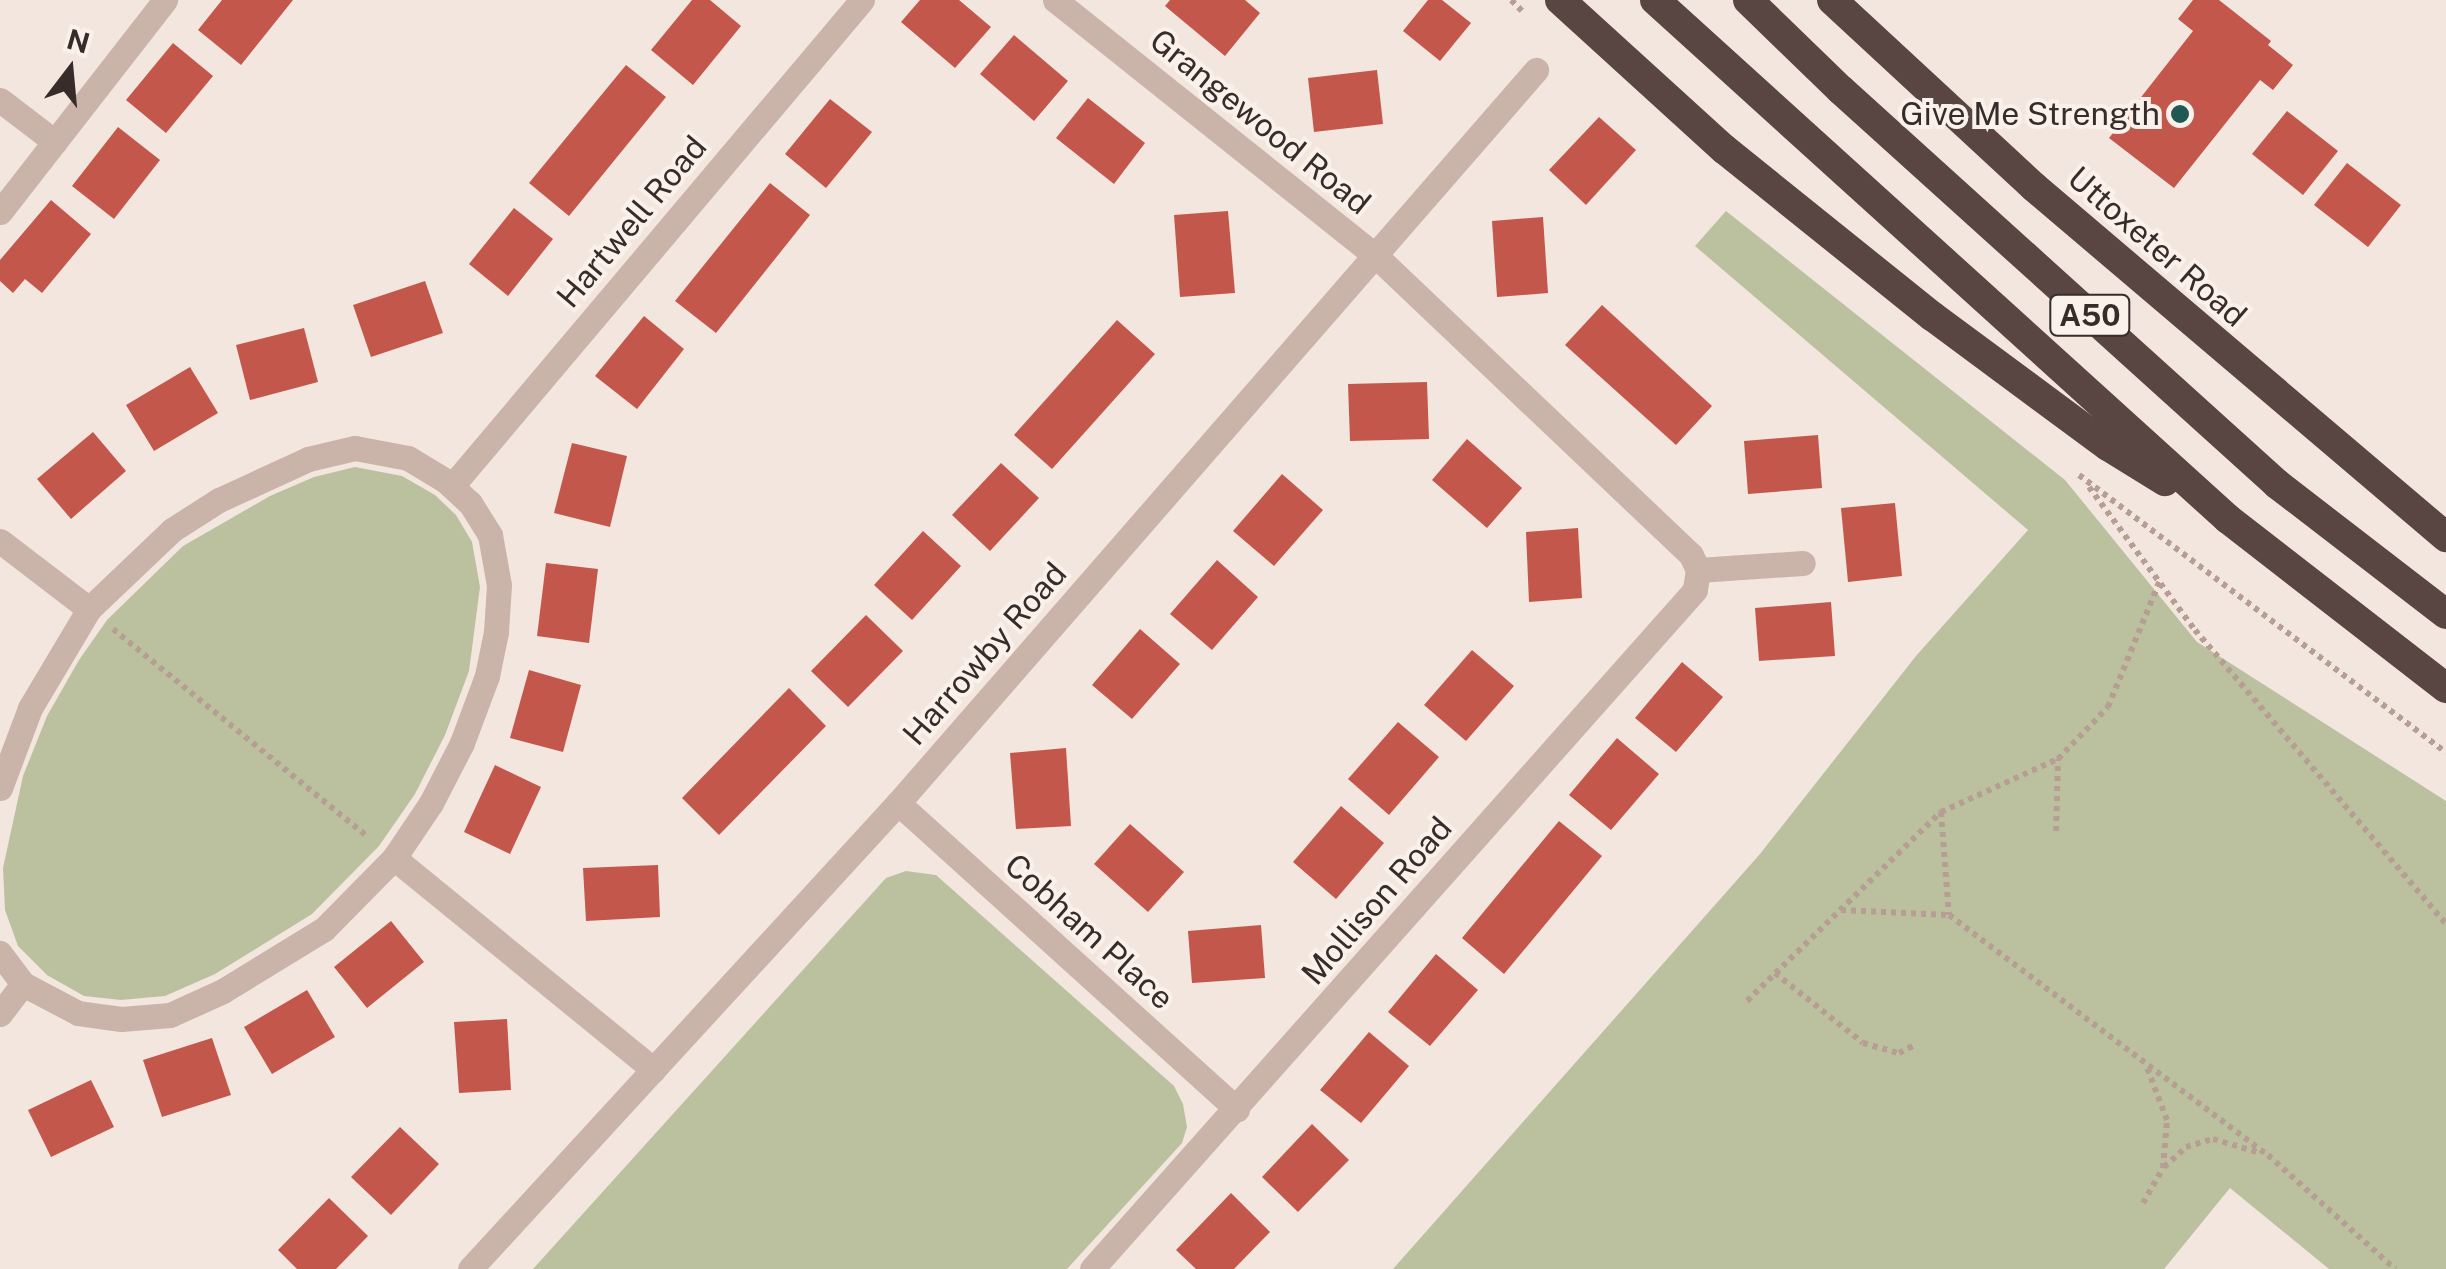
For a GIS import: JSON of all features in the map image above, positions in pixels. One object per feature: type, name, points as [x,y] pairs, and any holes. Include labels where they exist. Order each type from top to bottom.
[{"type":"highway","points":[[1560,0],[1724,149],[1932,316],[2108,446],[2228,519]]},
{"type":"highway","name":"A50","points":[[1655,0],[2228,519],[2446,688]]},
{"type":"highway","name":"A50","points":[[1748,0],[1841,90],[2277,484],[2446,614]]},
{"type":"highway","name":"Uttoxeter Road","points":[[1832,0],[2034,187],[2446,538]]},
{"type":"street","points":[[0,212],[165,0]]},
{"type":"street","name":"Hartwell Road","points":[[452,486],[862,0]]},
{"type":"street","name":"Grangewood Road","points":[[1055,0],[1377,257]]},
{"type":"street","name":"Harrowby Road","points":[[470,1269],[898,803],[1536,70]]},
{"type":"street","points":[[0,100],[55,142]]},
{"type":"street","points":[[1377,257],[1691,555],[1698,570],[1803,563]]},
{"type":"street","points":[[0,788],[30,708],[89,609],[172,530],[219,500],[308,459],[355,448],[408,458],[452,486],[470,503],[490,535],[499,585],[496,632],[487,676],[462,743],[431,804],[394,858],[324,930],[223,991],[170,1014],[121,1019],[78,1014],[23,984],[0,953]]},
{"type":"street","points":[[0,541],[89,609]]},
{"type":"street","name":"Mollison Road","points":[[1092,1269],[1696,590],[1698,570]]},
{"type":"street","name":"Cobham Place","points":[[898,803],[1237,1109]]},
{"type":"street","points":[[394,858],[654,1070]]},
{"type":"street","points":[[0,1014],[23,984]]},
{"type":"path","points":[[2082,478],[2195,630],[2318,779],[2446,924]]},
{"type":"path","points":[[1747,1001],[1941,812],[2058,759],[2108,707],[2160,580]]},
{"type":"path","points":[[89,609],[394,858]]},
{"type":"path","points":[[2056,830],[2058,759]]},
{"type":"path","points":[[1941,812],[1949,914]]},
{"type":"path","points":[[1840,910],[1949,914],[2268,1155],[2395,1269]]},
{"type":"path","points":[[1775,974],[1862,1043],[1899,1053],[1917,1044]]},
{"type":"path","points":[[2146,1064],[2167,1120],[2163,1168]]},
{"type":"path","points":[[2143,1203],[2163,1168],[2186,1147],[2213,1139],[2268,1155]]},
{"type":"green space","points":[[1726,211],[2065,480],[2197,642],[2446,801],[2446,1269],[2329,1269],[2230,1188],[2164,1269],[1393,1269],[1760,854],[1916,656],[2028,530],[1695,246]]},
{"type":"green space","points":[[355,467],[402,476],[435,495],[456,515],[472,542],[480,587],[469,671],[445,735],[415,794],[379,846],[312,914],[215,974],[165,996],[121,1000],[84,996],[47,975],[18,946],[5,910],[3,868],[23,776],[47,716],[107,620],[183,546],[270,496],[314,477]]},
{"type":"green space","points":[[906,871],[936,875],[1174,1086],[1183,1104],[1187,1127],[1182,1143],[1067,1269],[533,1269],[886,878]]},
{"type":"building","points":[[222,0],[293,0],[241,65],[198,30]]},
{"type":"building","points":[[692,0],[710,0],[741,26],[693,85],[651,50]]},
{"type":"building","points":[[920,0],[959,0],[991,27],[955,68],[901,22]]},
{"type":"building","points":[[1170,0],[1245,0],[1260,13],[1225,56],[1165,6]]},
{"type":"building","points":[[1428,0],[1442,0],[1471,23],[1440,61],[1403,31]]},
{"type":"building","name":"Give Me Strength","points":[[2193,0],[2219,0],[2271,41],[2268,45],[2293,65],[2273,90],[2260,80],[2174,188],[2109,138],[2193,31],[2178,19]]},
{"type":"building","points":[[1014,35],[1068,81],[1034,121],[980,74]]},
{"type":"building","points":[[173,43],[213,76],[166,133],[126,100]]},
{"type":"building","points":[[626,65],[666,97],[569,216],[529,183]]},
{"type":"building","points":[[1377,70],[1383,124],[1314,132],[1308,78]]},
{"type":"building","points":[[1088,98],[1145,143],[1114,184],[1056,138]]},
{"type":"building","points":[[830,99],[872,132],[826,188],[785,154]]},
{"type":"building","points":[[2287,111],[2338,151],[2303,195],[2252,154]]},
{"type":"building","points":[[1599,117],[1636,150],[1586,205],[1549,170]]},
{"type":"building","points":[[118,127],[160,160],[114,219],[72,186]]},
{"type":"building","points":[[2347,163],[2401,205],[2368,247],[2314,205]]},
{"type":"building","points":[[770,183],[810,215],[716,333],[675,301]]},
{"type":"building","points":[[51,200],[91,234],[42,293],[25,279],[13,293],[0,281],[0,260]]},
{"type":"building","points":[[514,208],[553,239],[508,296],[469,264]]},
{"type":"building","points":[[1228,211],[1235,293],[1180,297],[1174,215]]},
{"type":"building","points":[[1543,217],[1548,293],[1497,297],[1492,221]]},
{"type":"building","points":[[425,281],[443,333],[371,357],[353,305]]},
{"type":"building","points":[[1602,305],[1712,406],[1676,445],[1565,345]]},
{"type":"building","points":[[644,316],[684,349],[637,409],[595,376]]},
{"type":"building","points":[[1117,320],[1155,354],[1052,469],[1014,435]]},
{"type":"building","points":[[304,328],[318,382],[250,400],[236,345]]},
{"type":"building","points":[[190,367],[218,413],[154,451],[126,405]]},
{"type":"building","points":[[1427,382],[1429,439],[1350,441],[1348,384]]},
{"type":"building","points":[[93,432],[126,471],[71,519],[37,479]]},
{"type":"building","points":[[1818,435],[1822,488],[1748,494],[1744,441]]},
{"type":"building","points":[[1467,439],[1522,488],[1487,528],[1432,480]]},
{"type":"building","points":[[572,443],[627,456],[610,527],[554,513]]},
{"type":"building","points":[[1001,463],[1039,498],[990,551],[952,515]]},
{"type":"building","points":[[1282,474],[1323,510],[1274,566],[1233,531]]},
{"type":"building","points":[[1895,503],[1902,576],[1848,582],[1841,508]]},
{"type":"building","points":[[1578,528],[1582,598],[1529,602],[1526,532]]},
{"type":"building","points":[[923,531],[961,566],[912,620],[874,585]]},
{"type":"building","points":[[1217,560],[1258,597],[1212,650],[1170,614]]},
{"type":"building","points":[[546,563],[598,569],[589,643],[537,636]]},
{"type":"building","points":[[1831,602],[1835,656],[1759,661],[1755,608]]},
{"type":"building","points":[[866,615],[903,651],[848,707],[811,671]]},
{"type":"building","points":[[1140,629],[1180,664],[1132,719],[1092,685]]},
{"type":"building","points":[[1472,650],[1514,686],[1466,741],[1424,705]]},
{"type":"building","points":[[1682,662],[1723,697],[1676,752],[1635,718]]},
{"type":"building","points":[[529,670],[581,685],[563,752],[510,738]]},
{"type":"building","points":[[789,688],[826,726],[719,835],[682,798]]},
{"type":"building","points":[[1398,722],[1439,757],[1389,815],[1348,779]]},
{"type":"building","points":[[1617,738],[1659,774],[1611,830],[1569,795]]},
{"type":"building","points":[[1066,748],[1071,826],[1016,829],[1010,753]]},
{"type":"building","points":[[495,765],[541,787],[510,854],[464,832]]},
{"type":"building","points":[[1341,806],[1384,843],[1336,899],[1293,862]]},
{"type":"building","points":[[1559,821],[1602,856],[1504,974],[1462,938]]},
{"type":"building","points":[[1130,824],[1184,872],[1148,912],[1094,864]]},
{"type":"building","points":[[658,865],[660,917],[586,921],[583,868]]},
{"type":"building","points":[[391,921],[424,962],[367,1008],[334,967]]},
{"type":"building","points":[[1261,925],[1265,978],[1192,983],[1188,931]]},
{"type":"building","points":[[1436,954],[1478,990],[1430,1046],[1388,1012]]},
{"type":"building","points":[[307,990],[335,1037],[272,1074],[244,1027]]},
{"type":"building","points":[[507,1019],[511,1090],[459,1093],[454,1022]]},
{"type":"building","points":[[1369,1032],[1409,1066],[1361,1123],[1320,1090]]},
{"type":"building","points":[[212,1038],[231,1095],[162,1117],[143,1060]]},
{"type":"building","points":[[91,1080],[114,1127],[51,1157],[28,1110]]},
{"type":"building","points":[[1312,1124],[1349,1160],[1298,1212],[1262,1177]]},
{"type":"building","points":[[400,1127],[439,1164],[391,1215],[351,1177]]},
{"type":"building","points":[[1231,1193],[1270,1232],[1234,1269],[1196,1269],[1176,1250]]},
{"type":"building","points":[[329,1198],[368,1236],[336,1269],[297,1269],[278,1250]]},
{"type":"place","name":"Give Me Strength","points":[[2180,114]]}]
